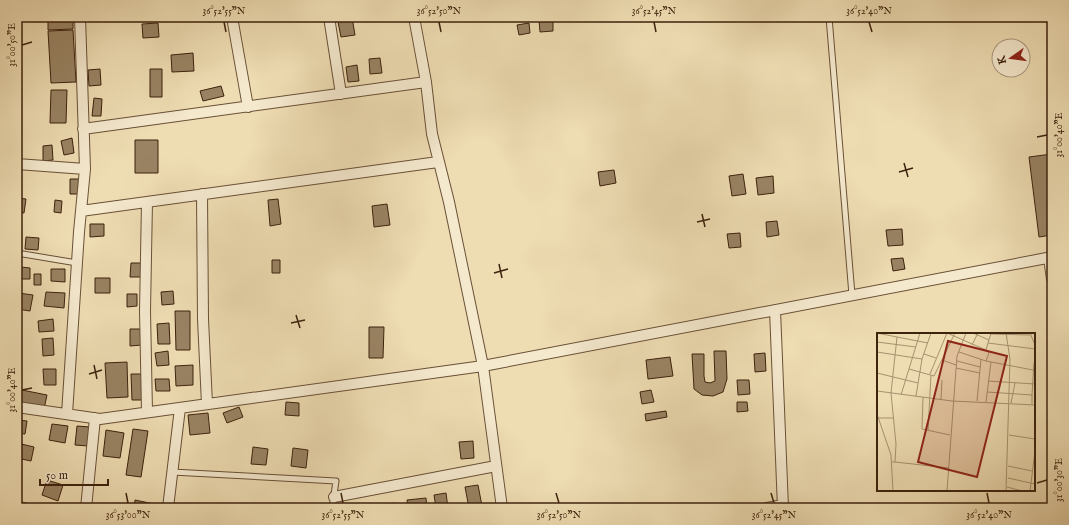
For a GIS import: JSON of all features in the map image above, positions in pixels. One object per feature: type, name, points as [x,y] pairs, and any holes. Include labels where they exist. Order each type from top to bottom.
[{"type":"street","points":[[68,414],[77,263],[85,169],[80,17]]},
{"type":"street","points":[[232,17],[248,107]]},
{"type":"street","points":[[329,17],[341,94]]},
{"type":"street","points":[[414,17],[426,82],[432,134],[449,202],[483,366],[502,508]]},
{"type":"street","points":[[83,128],[426,82]]},
{"type":"street","points":[[81,211],[438,162]]},
{"type":"street","points":[[17,164],[85,169]]},
{"type":"street","points":[[202,194],[203,319],[208,404]]},
{"type":"street","points":[[147,202],[145,311],[147,412]]},
{"type":"street","points":[[17,407],[100,419],[483,366],[1050,258],[1052,279]]},
{"type":"street","points":[[767,508],[783,506],[775,310]]},
{"type":"street","points":[[168,508],[180,408]]},
{"type":"street","points":[[86,508],[95,418]]},
{"type":"street","points":[[334,497],[496,466]]},
{"type":"street","points":[[17,507],[24,508]]},
{"type":"lane","points":[[829,17],[852,295]]},
{"type":"lane","points":[[17,253],[77,263]]},
{"type":"lane","points":[[172,472],[336,481],[332,508]]},
{"type":"building","points":[[48,17],[73,17],[73,29],[48,30]]},
{"type":"building","points":[[337,17],[352,17],[355,35],[341,37]]},
{"type":"building","points":[[553,19],[553,31],[540,32],[539,20]]},
{"type":"building","points":[[158,23],[159,37],[143,38],[142,24]]},
{"type":"building","points":[[529,23],[530,33],[519,35],[517,25]]},
{"type":"building","points":[[73,30],[76,82],[51,83],[48,31]]},
{"type":"building","points":[[193,53],[194,71],[172,72],[171,55]]},
{"type":"building","points":[[380,58],[382,73],[370,74],[369,59]]},
{"type":"building","points":[[357,65],[359,81],[348,82],[346,67]]},
{"type":"building","points":[[100,69],[101,85],[89,86],[88,70]]},
{"type":"building","points":[[150,69],[162,69],[162,97],[150,97]]},
{"type":"building","points":[[221,86],[224,96],[203,101],[200,91]]},
{"type":"building","points":[[51,90],[67,90],[66,123],[50,123]]},
{"type":"building","points":[[94,98],[102,99],[101,116],[92,116]]},
{"type":"building","points":[[72,138],[74,153],[64,155],[61,141]]},
{"type":"building","points":[[135,140],[158,140],[158,173],[135,173]]},
{"type":"building","points":[[52,145],[53,160],[43,161],[43,146]]},
{"type":"building","points":[[1052,154],[1052,235],[1039,237],[1029,157]]},
{"type":"building","points":[[614,170],[616,183],[600,186],[598,172]]},
{"type":"building","points":[[743,174],[746,194],[732,196],[729,176]]},
{"type":"building","points":[[773,176],[774,193],[758,195],[756,178]]},
{"type":"building","points":[[70,179],[80,179],[79,194],[70,194]]},
{"type":"building","points":[[17,198],[26,199],[24,213],[17,212]]},
{"type":"building","points":[[278,199],[281,224],[270,226],[268,200]]},
{"type":"building","points":[[55,200],[62,201],[61,213],[54,212]]},
{"type":"building","points":[[387,204],[390,225],[374,227],[372,206]]},
{"type":"building","points":[[777,221],[779,235],[767,237],[766,222]]},
{"type":"building","points":[[90,224],[104,224],[104,236],[90,237]]},
{"type":"building","points":[[902,229],[903,245],[888,246],[886,230]]},
{"type":"building","points":[[740,233],[741,247],[729,248],[727,234]]},
{"type":"building","points":[[26,237],[39,238],[38,250],[25,249]]},
{"type":"building","points":[[903,258],[905,269],[893,271],[891,259]]},
{"type":"building","points":[[272,260],[280,260],[280,273],[272,273]]},
{"type":"building","points":[[131,263],[144,263],[144,277],[130,277]]},
{"type":"building","points":[[21,267],[30,268],[30,279],[21,279]]},
{"type":"building","points":[[51,269],[65,269],[65,282],[51,281]]},
{"type":"building","points":[[34,274],[41,274],[41,285],[34,285]]},
{"type":"building","points":[[95,278],[110,278],[110,293],[95,293]]},
{"type":"building","points":[[173,291],[174,304],[162,305],[161,292]]},
{"type":"building","points":[[46,292],[65,293],[64,308],[44,306]]},
{"type":"building","points":[[18,293],[33,295],[30,311],[17,309]]},
{"type":"building","points":[[127,294],[137,294],[137,306],[127,307]]},
{"type":"building","points":[[175,311],[190,311],[190,350],[176,350]]},
{"type":"building","points":[[53,319],[54,331],[39,332],[38,321]]},
{"type":"building","points":[[169,323],[170,344],[158,344],[157,324]]},
{"type":"building","points":[[369,327],[384,327],[383,358],[369,358]]},
{"type":"building","points":[[130,329],[141,329],[142,345],[130,346]]},
{"type":"building","points":[[53,338],[54,355],[43,356],[42,339]]},
{"type":"building","points":[[168,351],[169,365],[157,366],[155,353]]},
{"type":"building","points":[[714,351],[726,351],[727,379],[723,392],[713,396],[702,395],[694,389],[692,354],[704,354],[705,382],[710,383],[715,381]]},
{"type":"building","points":[[765,353],[766,371],[755,372],[754,354]]},
{"type":"building","points":[[670,357],[673,376],[648,379],[646,360]]},
{"type":"building","points":[[127,362],[128,397],[107,398],[105,363]]},
{"type":"building","points":[[193,365],[193,385],[176,386],[175,366]]},
{"type":"building","points":[[43,369],[56,369],[56,385],[44,385]]},
{"type":"building","points":[[131,374],[142,374],[143,400],[132,400]]},
{"type":"building","points":[[155,379],[169,379],[170,391],[156,391]]},
{"type":"building","points":[[737,380],[749,380],[750,394],[738,395]]},
{"type":"building","points":[[17,389],[47,395],[44,409],[17,404]]},
{"type":"building","points":[[651,390],[654,402],[642,404],[640,392]]},
{"type":"building","points":[[286,402],[299,403],[299,416],[285,415]]},
{"type":"building","points":[[737,402],[747,402],[748,411],[737,412]]},
{"type":"building","points":[[239,407],[243,417],[227,423],[223,413]]},
{"type":"building","points":[[666,411],[667,417],[646,421],[645,414]]},
{"type":"building","points":[[208,413],[210,433],[190,435],[188,415]]},
{"type":"building","points":[[17,420],[27,421],[25,434],[17,433]]},
{"type":"building","points":[[52,424],[68,426],[65,443],[49,440]]},
{"type":"building","points":[[77,426],[90,427],[88,446],[75,445]]},
{"type":"building","points":[[133,429],[148,431],[141,477],[126,475]]},
{"type":"building","points":[[106,430],[124,433],[120,458],[103,456]]},
{"type":"building","points":[[473,441],[474,458],[461,459],[459,442]]},
{"type":"building","points":[[17,443],[34,447],[31,461],[17,458]]},
{"type":"building","points":[[253,447],[268,449],[266,465],[251,464]]},
{"type":"building","points":[[293,448],[308,450],[306,468],[291,466]]},
{"type":"building","points":[[47,480],[63,485],[58,501],[42,495]]},
{"type":"building","points":[[478,485],[482,506],[469,508],[465,487]]},
{"type":"building","points":[[446,493],[448,508],[436,508],[434,495]]},
{"type":"building","points":[[426,498],[427,508],[408,508],[407,500]]},
{"type":"building","points":[[135,500],[154,504],[154,508],[134,508]]},
{"type":"building","points":[[394,503],[395,508],[380,508],[380,506]]}]
